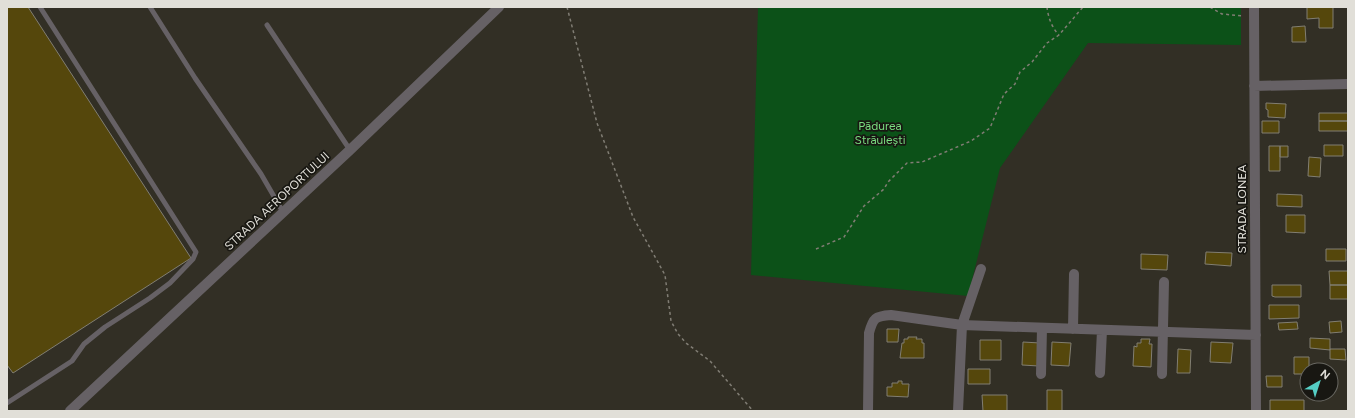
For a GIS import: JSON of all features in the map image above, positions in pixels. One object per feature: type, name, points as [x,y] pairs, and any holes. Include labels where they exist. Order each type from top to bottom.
[{"type":"street","name":"STRADA AEROPORTULUI","points":[[70,411],[350,150],[499,7]]},
{"type":"street","name":"STRADA LONEA","points":[[1254,12],[1256,411]]},
{"type":"street","points":[[1254,86],[1348,84]]},
{"type":"street","points":[[958,411],[962,325],[980,269]]},
{"type":"street","points":[[1072,329],[1074,274]]},
{"type":"street","points":[[1162,374],[1164,282]]},
{"type":"street","points":[[868,411],[869,333],[875,318],[881,315],[891,315],[962,325],[1256,335]]},
{"type":"street","points":[[1041,374],[1042,328]]},
{"type":"street","points":[[1100,373],[1102,330]]},
{"type":"lane","points":[[7,404],[72,361],[84,344],[105,327],[170,283],[192,260],[196,252],[40,7]]},
{"type":"lane","points":[[150,7],[195,78],[261,174],[284,212]]},
{"type":"lane","points":[[267,25],[350,150]]},
{"type":"path","points":[[568,7],[597,122],[633,216],[665,275],[671,321],[678,334],[710,361],[754,411]]},
{"type":"path","points":[[1047,7],[1053,29],[1059,35]]},
{"type":"path","points":[[816,249],[844,237],[864,206],[884,189],[888,182],[907,163],[922,162],[971,140],[990,128],[1004,94],[1015,84],[1020,72],[1032,62],[1047,44],[1059,35],[1083,7]]},
{"type":"path","points":[[1210,7],[1222,14],[1254,12]]},
{"type":"green space","name":"Pădurea Străulești","points":[[758,7],[1241,7],[1241,45],[1088,43],[1000,168],[968,296],[751,275]]},
{"type":"building","points":[[7,7],[28,7],[191,258],[13,373],[7,365]]},
{"type":"building","points":[[1307,7],[1333,7],[1333,28],[1319,28],[1319,18],[1307,19]]},
{"type":"building","points":[[1305,26],[1306,42],[1292,42],[1292,27]]},
{"type":"building","points":[[1266,103],[1286,104],[1285,118],[1268,117]]},
{"type":"building","points":[[1319,113],[1348,113],[1348,121],[1319,121]]},
{"type":"building","points":[[1262,121],[1279,121],[1279,133],[1262,133]]},
{"type":"building","points":[[1319,121],[1348,121],[1348,131],[1319,131]]},
{"type":"building","points":[[1324,145],[1343,145],[1343,156],[1324,156]]},
{"type":"building","points":[[1269,146],[1280,146],[1280,171],[1269,171]]},
{"type":"building","points":[[1280,146],[1288,146],[1288,157],[1280,157]]},
{"type":"building","points":[[1309,157],[1321,158],[1320,177],[1308,176]]},
{"type":"building","points":[[1277,194],[1302,195],[1302,207],[1277,206]]},
{"type":"building","points":[[1286,215],[1305,215],[1305,233],[1286,232]]},
{"type":"building","points":[[1326,249],[1346,249],[1346,261],[1326,261]]},
{"type":"building","points":[[1206,252],[1232,253],[1231,266],[1205,264]]},
{"type":"building","points":[[1141,254],[1168,255],[1167,270],[1141,269]]},
{"type":"building","points":[[1329,271],[1348,271],[1348,285],[1330,285]]},
{"type":"building","points":[[1272,285],[1301,285],[1301,297],[1272,296]]},
{"type":"building","points":[[1330,285],[1348,285],[1348,299],[1330,299]]},
{"type":"building","points":[[1269,305],[1299,305],[1299,318],[1269,319]]},
{"type":"building","points":[[1341,321],[1342,332],[1330,333],[1329,322]]},
{"type":"building","points":[[1297,322],[1298,329],[1279,330],[1278,323]]},
{"type":"building","points":[[887,329],[899,329],[898,342],[887,342]]},
{"type":"building","points":[[908,337],[917,337],[916,339],[922,339],[922,343],[924,343],[924,358],[900,358],[902,343],[904,343],[904,339],[908,339]]},
{"type":"building","points":[[1310,338],[1330,339],[1330,350],[1310,348]]},
{"type":"building","points":[[1141,339],[1150,339],[1149,344],[1152,344],[1151,367],[1133,366],[1134,346],[1137,347],[1137,343],[1141,343]]},
{"type":"building","points":[[980,340],[1001,340],[1001,360],[980,360]]},
{"type":"building","points":[[1023,342],[1040,343],[1039,366],[1022,365]]},
{"type":"building","points":[[1052,342],[1071,343],[1069,366],[1051,365]]},
{"type":"building","points":[[1211,342],[1233,343],[1231,363],[1210,362]]},
{"type":"building","points":[[1178,349],[1191,350],[1190,373],[1177,373]]},
{"type":"building","points":[[1330,349],[1345,349],[1346,360],[1330,359]]},
{"type":"building","points":[[1294,357],[1309,357],[1309,362],[1299,362],[1299,374],[1294,374]]},
{"type":"building","points":[[968,369],[990,369],[990,384],[968,384]]},
{"type":"building","points":[[1266,376],[1282,376],[1282,387],[1267,387]]},
{"type":"building","points":[[898,381],[902,381],[902,384],[909,384],[908,397],[887,396],[887,387],[892,387],[892,383],[898,383]]},
{"type":"building","points":[[1047,390],[1062,390],[1062,411],[1047,411]]},
{"type":"building","points":[[982,395],[1007,395],[1007,411],[983,411]]},
{"type":"building","points":[[1270,400],[1299,400],[1299,402],[1304,402],[1304,411],[1270,411]]}]
